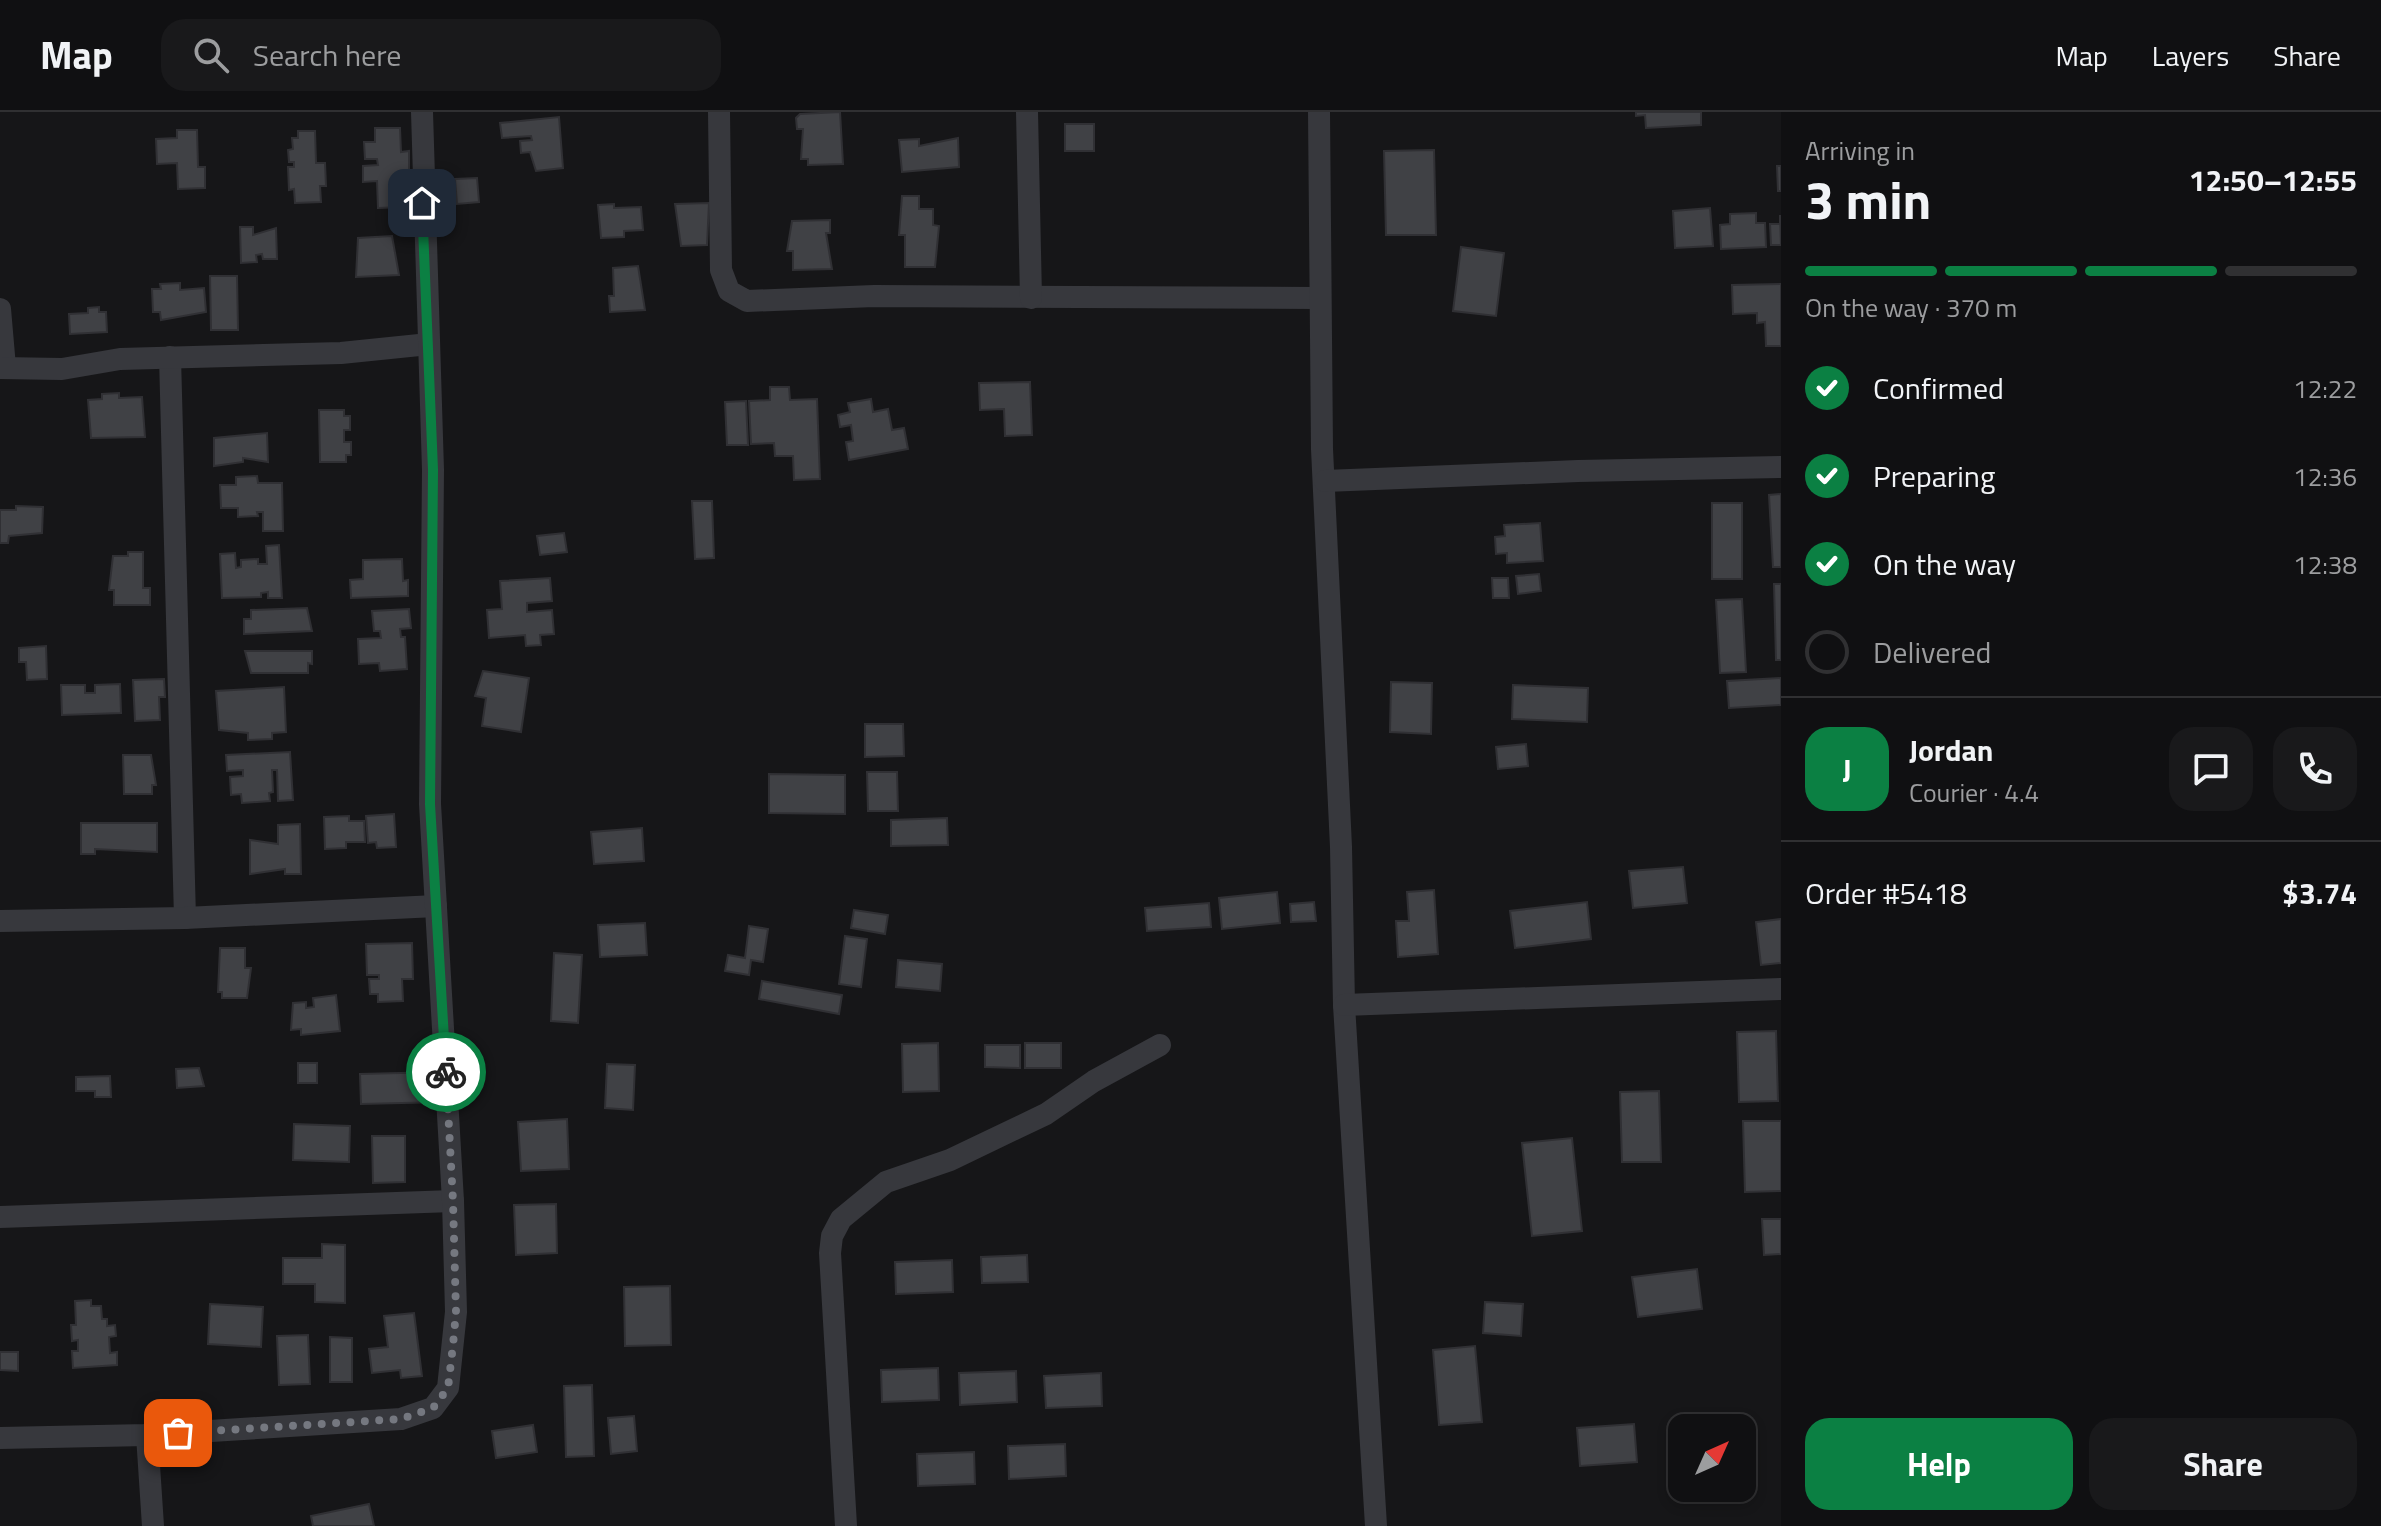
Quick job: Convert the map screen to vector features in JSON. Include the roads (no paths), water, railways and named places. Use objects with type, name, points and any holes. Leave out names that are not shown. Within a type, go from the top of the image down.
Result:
[{"type":"street","points":[[0,1438],[147,1435],[401,1419],[433,1408],[448,1388],[456,1312],[453,1201],[430,804],[433,470],[422,112]]},
{"type":"street","points":[[719,112],[721,270],[729,291],[747,301],[874,296],[1319,298]]},
{"type":"street","points":[[1027,112],[1031,298]]},
{"type":"street","points":[[1319,112],[1323,241],[1319,298],[1344,1005],[1376,1526]]},
{"type":"street","points":[[0,309],[2,368],[62,369],[120,359],[341,353],[429,344]]},
{"type":"street","points":[[170,357],[185,918]]},
{"type":"street","points":[[1325,481],[1781,467]]},
{"type":"street","points":[[0,921],[185,918],[436,906]]},
{"type":"street","points":[[1344,1005],[1781,989]]},
{"type":"street","points":[[846,1526],[830,1253],[832,1236],[841,1219],[886,1182],[950,1160],[1046,1114],[1094,1081],[1160,1045]]},
{"type":"street","points":[[0,1217],[453,1201]]},
{"type":"street","points":[[147,1435],[153,1526]]}]
